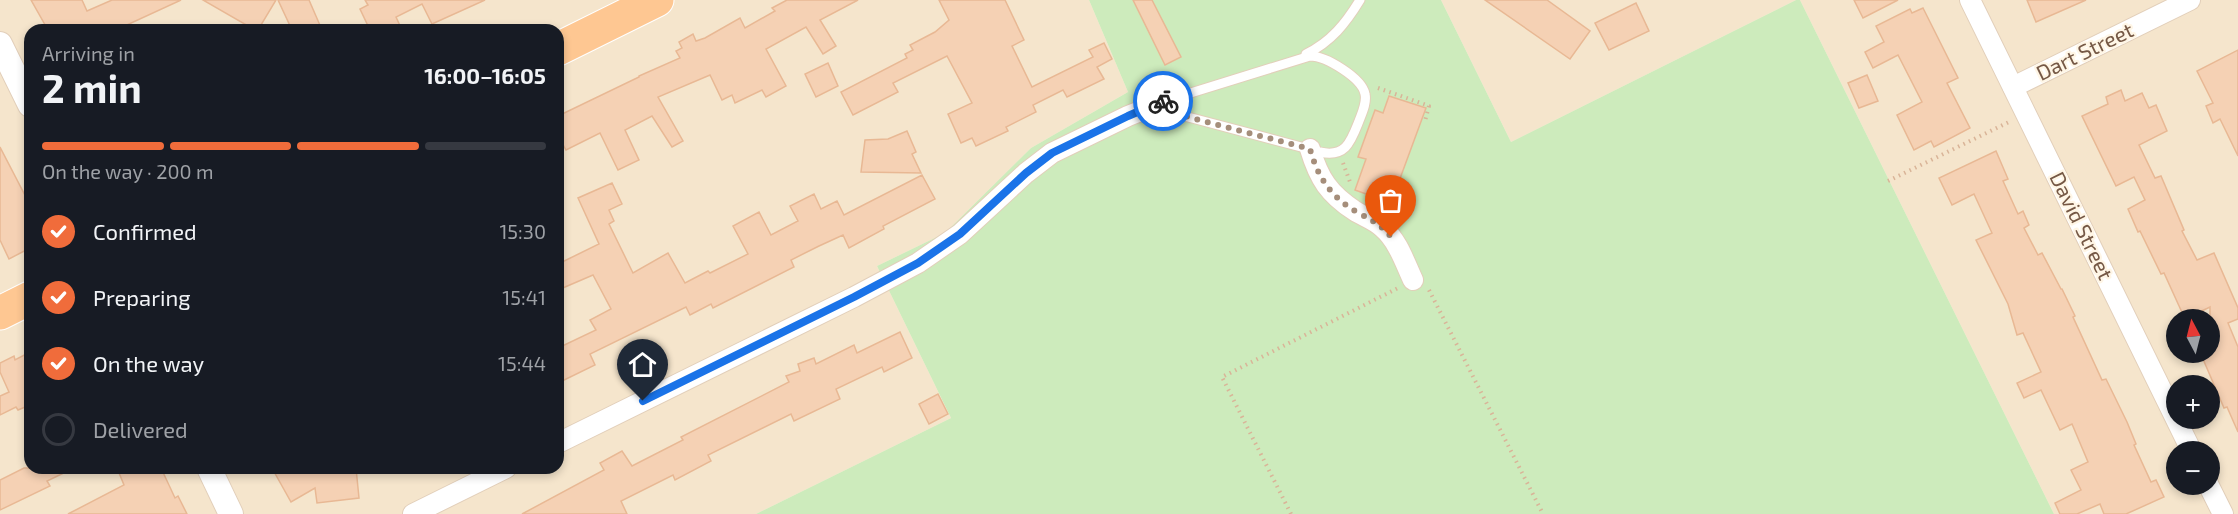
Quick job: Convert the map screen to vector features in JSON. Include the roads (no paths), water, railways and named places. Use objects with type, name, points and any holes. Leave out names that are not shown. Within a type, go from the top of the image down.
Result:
[{"type":"highway","points":[[564,46],[657,0]]},
{"type":"highway","points":[[0,313],[24,301]]},
{"type":"street","name":"David Street","points":[[1970,0],[2187,441]]},
{"type":"street","name":"Dart Street","points":[[2013,87],[2190,0]]},
{"type":"street","points":[[0,44],[24,93]]},
{"type":"street","points":[[564,440],[918,263],[960,234],[1026,173],[1052,153],[1168,99]]},
{"type":"street","points":[[1310,149],[1317,173],[1326,186],[1337,198],[1384,228],[1395,243],[1413,280]]},
{"type":"street","points":[[212,474],[231,514]]},
{"type":"street","points":[[413,514],[494,474]]},
{"type":"street","points":[[2214,495],[2223,514]]},
{"type":"lane","points":[[1295,59],[1320,47],[1345,24],[1359,1]]},
{"type":"lane","points":[[1310,56],[1322,57],[1360,84],[1366,102],[1351,142],[1338,152],[1326,153],[1188,117],[1172,108],[1168,99],[1295,59],[1310,56]]}]
